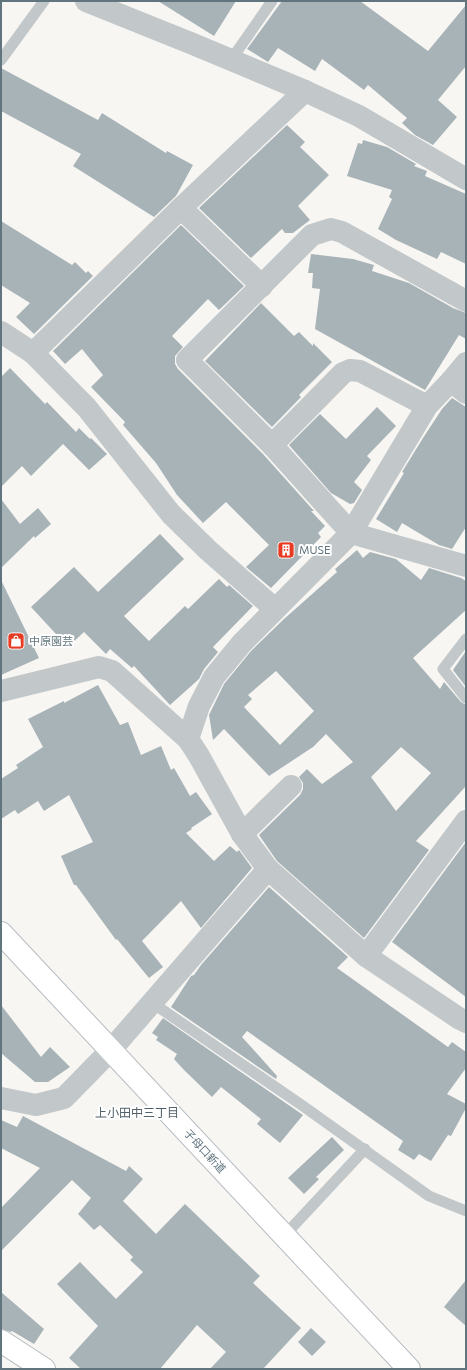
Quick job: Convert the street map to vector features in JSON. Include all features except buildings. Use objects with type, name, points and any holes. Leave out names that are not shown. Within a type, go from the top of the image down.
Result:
[{"type":"street","points":[[86,1],[119,7],[192,44],[305,91],[359,116],[466,179]]},
{"type":"street","points":[[33,353],[181,208],[305,91]]},
{"type":"street","points":[[181,208],[262,286]]},
{"type":"street","points":[[464,561],[351,533],[272,445],[188,360],[312,235],[330,229],[342,232],[466,301]]},
{"type":"street","points":[[1,332],[33,353],[87,408],[171,514],[209,551],[275,609]]},
{"type":"street","points":[[188,739],[199,706],[214,677],[242,643],[351,533],[427,406],[459,387],[466,362]]},
{"type":"street","points":[[272,445],[343,373],[350,370],[360,371],[427,406]]},
{"type":"street","points":[[1,691],[99,667],[112,671],[188,739],[242,834],[268,869],[366,956],[466,1022]]},
{"type":"street","points":[[242,834],[292,786]]},
{"type":"street","points":[[366,956],[466,821]]},
{"type":"street","points":[[1,1098],[36,1105],[64,1098],[110,1051],[268,869]]},
{"type":"street","name":"子母口新道","points":[[1,933],[409,1369]]},
{"type":"street","points":[[1,1341],[44,1369]]},
{"type":"lane","points":[[1,60],[44,1]]},
{"type":"lane","points":[[231,60],[272,1]]},
{"type":"lane","points":[[466,639],[443,669],[466,698]]},
{"type":"lane","points":[[151,1002],[365,1149],[429,1196],[466,1211]]},
{"type":"lane","points":[[284,1236],[365,1149]]},
{"type":"place","name":"MUSE","points":[[286,550]]},
{"type":"place","name":"中原園芸","points":[[16,641]]},
{"type":"district","name":"上小田中三丁目","points":[[137,1113]]}]
